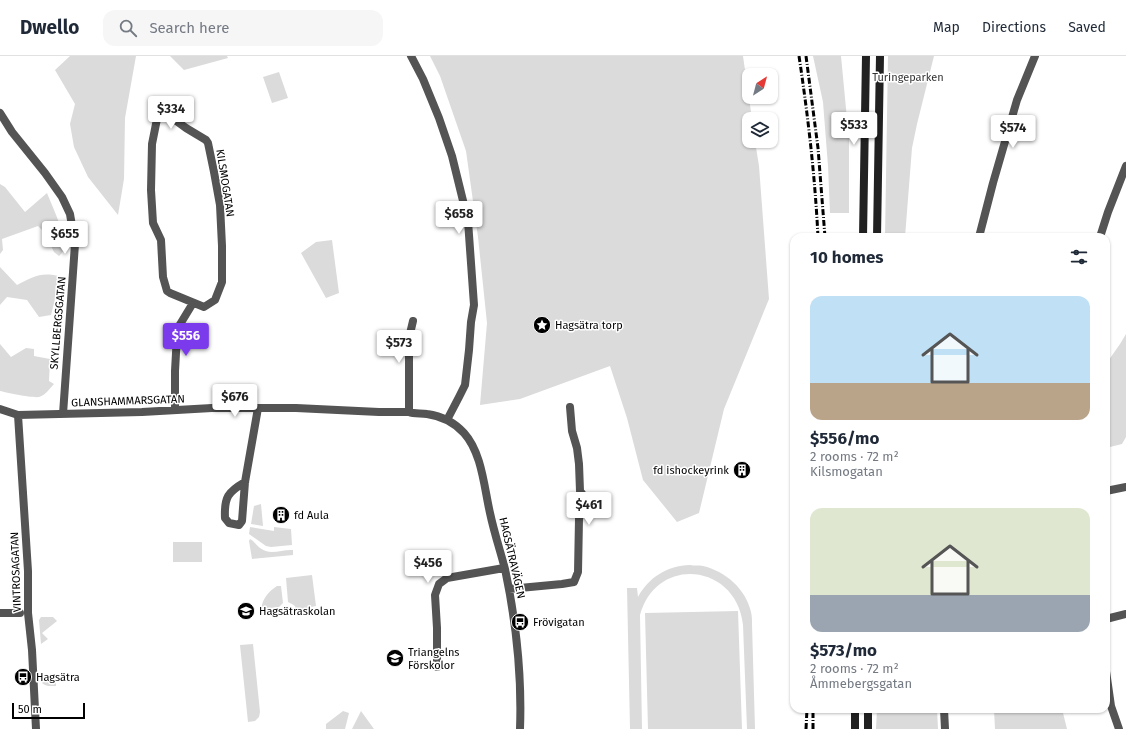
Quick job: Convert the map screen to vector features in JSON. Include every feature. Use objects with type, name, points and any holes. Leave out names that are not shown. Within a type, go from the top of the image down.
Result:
[{"type":"main road","points":[[863,233],[866,56]]},
{"type":"main road","points":[[877,233],[880,56]]},
{"type":"main road","points":[[854,729],[855,713]]},
{"type":"main road","points":[[868,713],[868,729]]},
{"type":"street","points":[[411,56],[424,79],[439,118],[452,156],[468,221],[474,305],[465,385],[447,420]]},
{"type":"street","points":[[980,233],[1017,100],[1035,56]]},
{"type":"street","name":"SKYLLBERGSGATAN","points":[[0,113],[12,132],[62,197],[70,214],[75,244],[72,304],[64,385],[63,414]]},
{"type":"street","name":"KILSMOGATAN","points":[[161,114],[167,114],[206,140],[208,143],[220,205],[222,282],[215,300],[204,307],[194,303],[167,291],[163,277],[161,240],[153,223],[151,190],[152,144],[157,119],[161,114]]},
{"type":"street","points":[[1101,233],[1126,166]]},
{"type":"street","points":[[174,410],[177,335],[179,326],[194,303]]},
{"type":"street","points":[[409,412],[408,338],[413,321]]},
{"type":"street","points":[[509,589],[574,582],[578,572],[579,519],[583,495],[580,491],[579,464],[577,448],[572,431],[570,407]]},
{"type":"street","name":"GLANSHAMMARSGATAN","points":[[0,409],[18,415],[212,408],[296,408],[409,412],[436,416],[456,425]]},
{"type":"street","points":[[245,482],[233,490],[226,498],[225,518],[229,523],[239,525],[242,521],[245,482],[258,408]]},
{"type":"street","name":"VINTROSAGATAN","points":[[18,415],[27,563],[28,613],[32,650],[36,729]]},
{"type":"street","name":"HAGSÄTRAVÄGEN","points":[[456,425],[470,441],[482,473],[490,514],[509,589],[520,675],[520,729]]},
{"type":"street","points":[[1110,490],[1126,487]]},
{"type":"street","points":[[437,667],[435,594],[439,584],[447,578],[504,568]]},
{"type":"street","points":[[0,613],[20,613]]},
{"type":"street","points":[[1110,618],[1126,614]]},
{"type":"street","points":[[1110,699],[1119,729]]},
{"type":"street","points":[[944,713],[945,729]]},
{"type":"green space","points":[[70,56],[136,56],[125,118],[124,179],[118,215],[88,177],[74,147],[70,124],[75,104],[55,70]]},
{"type":"green space","points":[[170,56],[227,56],[228,58],[184,70]]},
{"type":"green space","points":[[430,56],[743,56],[745,68],[742,68],[742,104],[750,104],[751,112],[742,112],[742,148],[756,148],[759,166],[769,299],[724,409],[699,513],[677,522],[643,480],[627,418],[610,366],[520,399],[480,405],[487,323],[478,237],[466,151],[440,76]]},
{"type":"green space","points":[[813,56],[841,56],[849,140],[849,213],[830,213],[823,102]]},
{"type":"green space","name":"Turingeparken","points":[[888,56],[934,56],[912,148],[905,233],[885,233]]},
{"type":"green space","points":[[279,72],[288,98],[272,103],[263,77]]},
{"type":"green space","points":[[0,184],[5,187],[25,212],[47,193],[59,222],[63,238],[63,251],[59,256],[54,252],[44,232],[38,226],[2,239],[3,250],[0,254]]},
{"type":"green space","points":[[332,240],[339,293],[326,298],[301,253],[316,242]]},
{"type":"green space","points":[[0,267],[17,285],[41,275],[58,276],[51,315],[39,317],[27,300],[7,297],[0,305]]},
{"type":"green space","points":[[1126,334],[1126,437],[1122,444],[1110,447],[1110,358]]},
{"type":"green space","points":[[0,344],[11,357],[26,348],[34,349],[34,356],[50,359],[49,381],[54,384],[46,393],[36,397],[0,391]]},
{"type":"green space","points":[[261,504],[263,526],[251,524],[254,506]]},
{"type":"green space","points":[[250,527],[274,531],[274,527],[291,529],[292,545],[266,546],[249,534]]},
{"type":"green space","points":[[250,539],[260,548],[268,552],[293,550],[293,555],[252,559]]},
{"type":"green space","points":[[173,542],[202,542],[202,562],[173,562]]},
{"type":"green space","points":[[690,565],[711,568],[727,577],[739,589],[748,604],[752,618],[755,729],[747,729],[743,625],[738,605],[727,589],[712,579],[696,574],[678,575],[662,582],[649,595],[640,615],[642,729],[630,729],[627,588],[637,588],[638,597],[653,578],[666,570]]},
{"type":"green space","points":[[312,575],[316,606],[311,607],[311,610],[296,611],[295,606],[288,602],[286,578]]},
{"type":"green space","points":[[277,586],[281,586],[283,603],[279,607],[261,609],[266,596]]},
{"type":"green space","points":[[738,611],[742,729],[648,729],[645,613]]},
{"type":"green space","points":[[41,617],[53,617],[57,621],[42,633],[48,639],[41,644],[39,620]]},
{"type":"green space","points":[[253,644],[260,712],[259,717],[255,721],[248,722],[240,645]]},
{"type":"green space","points":[[53,677],[56,682],[56,686],[47,686],[42,683],[42,678]]},
{"type":"green space","points":[[343,711],[349,713],[345,729],[326,729],[326,724]]},
{"type":"green space","points":[[361,711],[374,729],[352,729]]},
{"type":"green space","points":[[877,713],[937,713],[938,729],[876,729]]},
{"type":"green space","points":[[994,713],[1063,713],[1067,729],[995,729]]},
{"type":"railway","points":[[799,56],[811,146],[818,233]]},
{"type":"railway","points":[[806,56],[818,148],[825,233]]},
{"type":"railway","points":[[806,729],[807,713]]},
{"type":"railway","points":[[813,713],[813,729]]},
{"type":"place","name":"Hagsätra torp","points":[[542,325]]},
{"type":"place","name":"fd ishockeyrink","points":[[742,470]]},
{"type":"place","name":"fd Aula","points":[[281,515]]},
{"type":"place","name":"Hagsätraskolan","points":[[246,611]]},
{"type":"place","name":"Frövigatan","points":[[520,622]]},
{"type":"place","name":"Triangelns Förskolor","points":[[395,658]]},
{"type":"place","name":"Hagsätra","points":[[23,677]]}]
